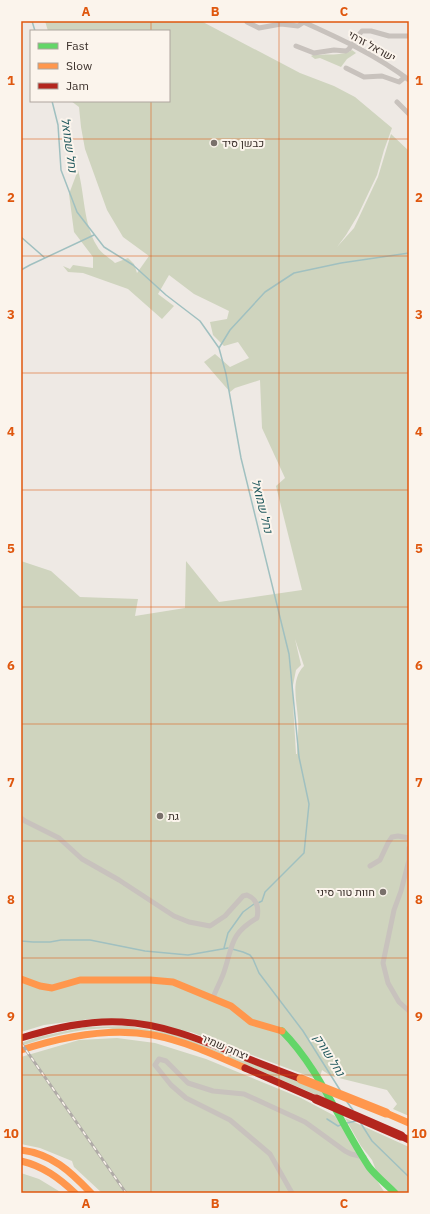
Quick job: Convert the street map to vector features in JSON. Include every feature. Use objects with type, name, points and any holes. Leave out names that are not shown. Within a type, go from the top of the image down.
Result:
[{"type":"main road","points":[[21,979],[40,986],[52,988],[80,980],[161,980],[180,984],[231,1006],[251,1022],[281,1030],[292,1040],[318,1077],[370,1168],[395,1193]]},
{"type":"main road","name":"יצחק שמיר","points":[[21,1038],[59,1028],[82,1024],[124,1022],[170,1030],[193,1037],[301,1079],[409,1123]]},
{"type":"main road","name":"יצחק שמיר","points":[[21,1050],[55,1040],[87,1034],[117,1032],[166,1038],[196,1048],[405,1138]]},
{"type":"main road","points":[[21,1150],[36,1152],[54,1160],[75,1176],[91,1193]]},
{"type":"main road","points":[[21,1161],[35,1164],[48,1170],[75,1193]]},
{"type":"street","points":[[247,22],[259,28],[281,24],[298,26],[302,22]]},
{"type":"street","name":"ישראל זרחי","points":[[302,22],[352,44],[382,61],[407,79]]},
{"type":"street","points":[[296,46],[310,52],[318,53],[334,50],[346,51],[349,50],[360,33],[367,30],[390,36],[409,36]]},
{"type":"street","points":[[346,68],[364,77],[382,76],[399,82],[407,79]]},
{"type":"street","points":[[397,102],[409,114]]},
{"type":"street","points":[[21,818],[25,822],[59,838],[82,859],[119,880],[174,916],[189,922],[210,926],[225,916],[243,896],[247,895],[254,899],[258,906],[257,918],[242,929],[232,940],[224,971],[213,998]]},
{"type":"street","points":[[370,866],[380,860],[392,837],[398,836],[409,838]]},
{"type":"street","points":[[409,848],[409,860],[401,891],[394,910],[383,963],[388,983],[399,1002],[409,1011]]},
{"type":"street","points":[[292,1193],[270,1154],[230,1120],[186,1098],[157,1070],[154,1065],[159,1059],[166,1061],[188,1083],[213,1091],[244,1094],[305,1122],[345,1151],[364,1157]]},
{"type":"green space","points":[[45,21],[201,21],[300,73],[334,86],[355,97],[392,128],[377,175],[358,215],[337,247],[354,228],[378,177],[391,134],[409,151],[409,1116],[393,1109],[397,1104],[387,1090],[331,1076],[322,1070],[319,1080],[191,1032],[90,1019],[44,1025],[21,1032],[21,561],[51,571],[80,597],[138,599],[135,616],[185,608],[186,561],[219,602],[302,590],[276,486],[285,478],[262,428],[260,380],[235,388],[230,392],[204,362],[215,354],[230,367],[249,358],[238,342],[224,346],[213,335],[210,322],[227,319],[229,311],[194,294],[169,275],[158,294],[174,306],[162,319],[128,289],[83,273],[68,272],[63,266],[70,269],[73,265],[93,268],[93,257],[74,232],[69,194],[78,170],[89,228],[98,249],[115,263],[128,258],[134,264],[137,273],[149,256],[123,237],[107,210],[85,149],[79,107],[72,102],[170,102],[170,30],[48,30]],"holes":[[[295,639],[304,666],[297,678],[295,691],[298,719],[296,754],[293,685],[296,670],[301,665]]]},
{"type":"green space","points":[[352,50],[356,53],[347,59],[341,67],[320,58],[315,59],[311,56],[339,54]]},
{"type":"green space","points":[[128,1026],[174,1034],[323,1091],[328,1100],[212,1050],[108,1028],[64,1034],[21,1046],[21,1043],[38,1037],[85,1027]]},
{"type":"green space","points":[[117,1038],[155,1043],[206,1059],[301,1098],[335,1116],[385,1193],[102,1193],[74,1167],[72,1161],[40,1148],[21,1144],[21,1057],[79,1040]]},
{"type":"green space","points":[[345,1118],[409,1147],[409,1193],[392,1193],[382,1185],[372,1160],[361,1146]]},
{"type":"green space","points":[[21,1173],[39,1179],[62,1193],[21,1193]]},
{"type":"waterway","name":"נחל שמואל","points":[[32,21],[35,30]]},
{"type":"waterway","name":"נחל שמואל","points":[[52,102],[58,125],[61,170],[77,212],[104,247],[133,265],[166,295],[200,321],[219,348],[226,374],[241,458],[289,654],[299,757],[309,804],[304,853],[265,892],[262,901],[258,903]]},
{"type":"waterway","points":[[21,270],[94,235]]},
{"type":"waterway","points":[[21,237],[45,258]]},
{"type":"waterway","points":[[219,348],[230,330],[265,292],[294,273],[341,263],[409,253]]},
{"type":"waterway","name":"נחל שמואל","points":[[224,948],[228,933],[243,912],[254,904]]},
{"type":"waterway","name":"נחל שורק","points":[[21,941],[50,942],[61,940],[90,940],[145,951],[188,955],[228,948]]},
{"type":"waterway","name":"נחל שורק","points":[[232,949],[250,955],[259,973],[303,1031],[340,1090]]},
{"type":"waterway","name":"נחל שורק","points":[[347,1102],[353,1110]]},
{"type":"waterway","points":[[327,1119],[338,1126],[343,1124]]},
{"type":"waterway","points":[[347,1123],[356,1121]]},
{"type":"waterway","name":"נחל שורק","points":[[360,1122],[372,1141],[409,1177]]},
{"type":"railway","points":[[21,1043],[126,1193]]},
{"type":"traffic: fast","points":[[282,1031],[295,1046],[318,1079],[369,1167],[395,1193]]},
{"type":"traffic: slow","points":[[21,979],[40,986],[52,988],[80,980],[150,980],[173,982],[231,1006],[251,1022],[282,1031]]},
{"type":"traffic: slow","points":[[21,1050],[87,1034],[120,1032],[136,1033],[153,1035],[177,1041],[245,1068]]},
{"type":"traffic: slow","points":[[301,1079],[386,1113]]},
{"type":"traffic: slow","points":[[386,1113],[409,1123]]},
{"type":"traffic: slow","points":[[21,1150],[42,1155],[60,1165],[91,1193]]},
{"type":"traffic: slow","points":[[21,1161],[44,1169],[63,1182],[75,1193]]},
{"type":"traffic: jam","points":[[21,1038],[58,1028],[97,1022],[137,1023],[167,1029],[196,1038],[301,1079]]},
{"type":"traffic: jam","points":[[245,1068],[316,1099]]},
{"type":"traffic: jam","points":[[316,1099],[401,1136]]},
{"type":"traffic: jam","points":[[401,1136],[409,1140]]},
{"type":"place","name":"כבשן סיד","points":[[214,143]]},
{"type":"place","name":"גת","points":[[160,816]]},
{"type":"place","name":"חוות טור סיני","points":[[383,892]]}]
